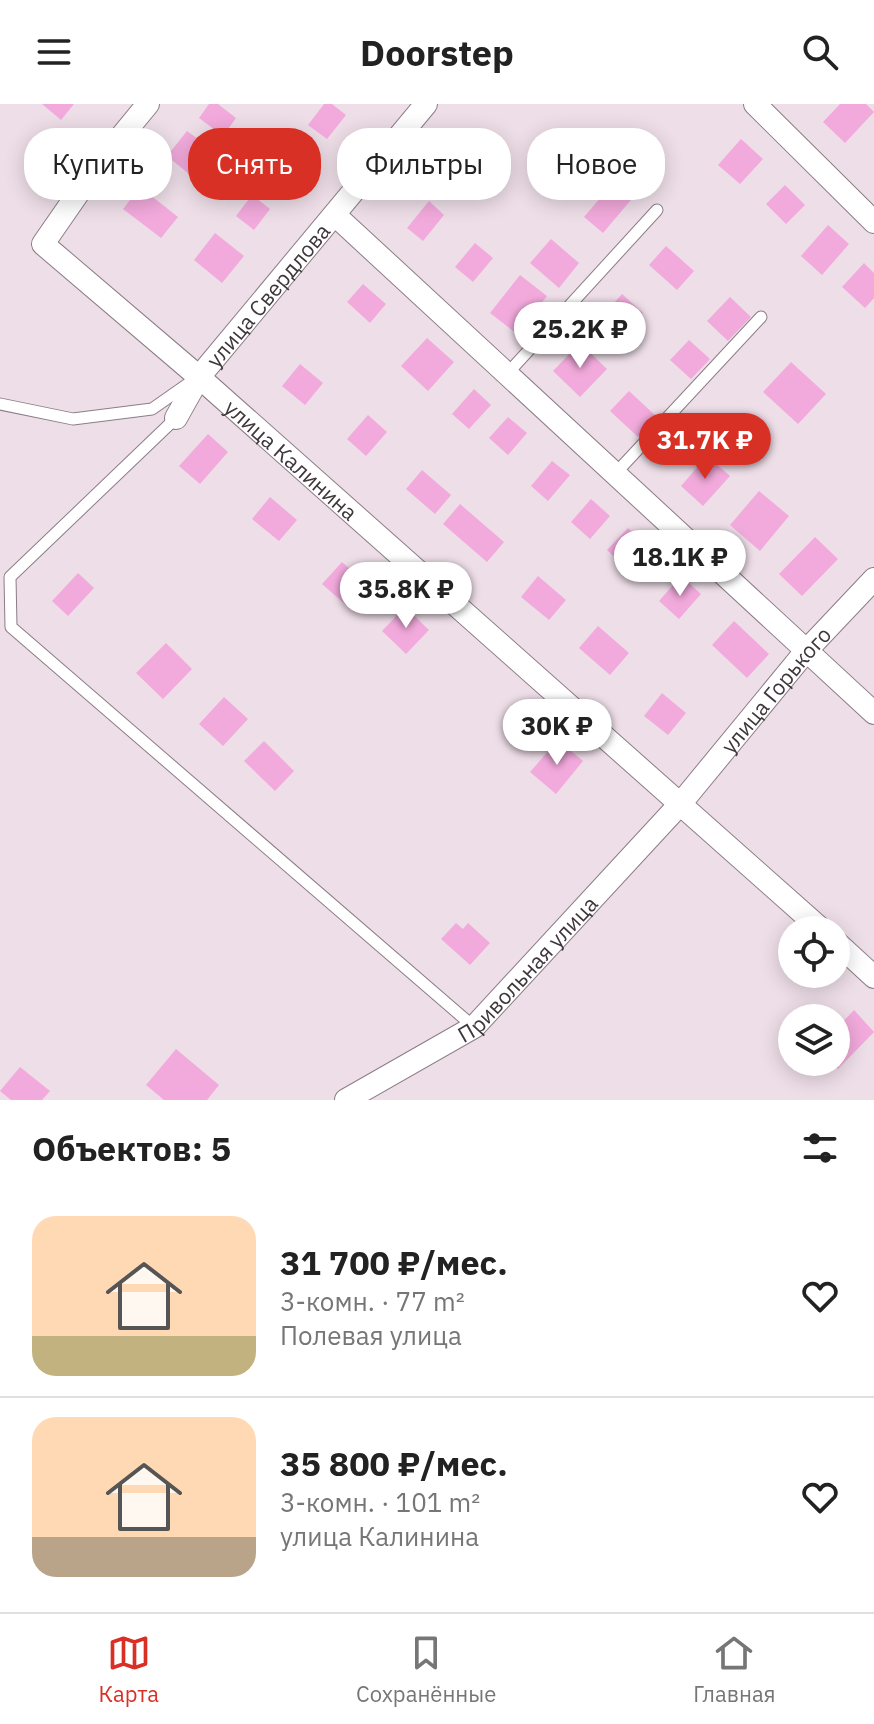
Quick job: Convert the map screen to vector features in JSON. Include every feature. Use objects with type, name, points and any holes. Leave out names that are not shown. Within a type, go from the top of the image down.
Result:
[{"type":"street","name":"улица Калинина","points":[[148,104],[97,166],[43,244],[199,377],[806,916]]},
{"type":"street","name":"улица Свердлова","points":[[176,418],[199,377],[336,216],[426,104]]},
{"type":"street","points":[[755,104],[874,222]]},
{"type":"street","points":[[336,216],[874,713]]},
{"type":"street","name":"улица Горького","points":[[681,803],[806,651],[874,579]]},
{"type":"street","name":"Привольная улица","points":[[346,1100],[474,1027],[681,803]]},
{"type":"street","points":[[850,955],[874,977]]},
{"type":"lane","points":[[507,374],[657,210]]},
{"type":"lane","points":[[614,475],[761,317]]},
{"type":"lane","points":[[0,404],[73,419],[152,409],[199,377]]},
{"type":"lane","points":[[176,418],[5,579],[11,627],[474,1027]]},
{"type":"building","points":[[42,104],[74,104],[61,120]]},
{"type":"building","points":[[209,104],[218,104],[236,118],[229,128],[212,128],[199,118]]},
{"type":"building","points":[[324,104],[332,104],[346,115],[327,139],[321,135],[321,128],[308,125]]},
{"type":"building","points":[[840,104],[866,104],[874,112],[845,143],[823,122]]},
{"type":"building","points":[[188,132],[188,173],[172,160],[172,150]]},
{"type":"building","points":[[741,139],[763,159],[740,184],[718,165]]},
{"type":"building","points":[[785,185],[805,205],[786,224],[766,204]]},
{"type":"building","points":[[130,200],[156,200],[178,217],[161,238],[123,209]]},
{"type":"building","points":[[248,200],[258,200],[270,209],[254,230],[236,216]]},
{"type":"building","points":[[598,200],[631,200],[603,233],[584,217]]},
{"type":"building","points":[[429,201],[444,215],[423,241],[407,228]]},
{"type":"building","points":[[828,225],[849,244],[822,275],[801,256]]},
{"type":"building","points":[[215,233],[244,256],[222,283],[194,260]]},
{"type":"building","points":[[551,239],[579,263],[559,288],[530,263]]},
{"type":"building","points":[[475,243],[493,258],[473,282],[455,267]]},
{"type":"building","points":[[666,246],[694,271],[677,290],[649,265]]},
{"type":"building","points":[[864,263],[874,273],[874,298],[865,308],[842,287]]},
{"type":"building","points":[[520,275],[547,296],[517,334],[490,313]]},
{"type":"building","points":[[363,284],[386,304],[370,323],[347,302]]},
{"type":"building","points":[[622,294],[643,313],[626,332],[605,313]]},
{"type":"building","points":[[730,297],[751,317],[728,341],[707,321]]},
{"type":"building","points":[[427,338],[454,362],[428,391],[401,366]]},
{"type":"building","points":[[689,340],[710,359],[691,379],[670,360]]},
{"type":"building","points":[[580,343],[607,369],[580,397],[553,371]]},
{"type":"building","points":[[791,362],[826,394],[798,424],[763,392]]},
{"type":"building","points":[[300,364],[323,383],[305,405],[282,386]]},
{"type":"building","points":[[474,389],[491,405],[469,429],[452,414]]},
{"type":"building","points":[[629,391],[657,417],[638,437],[610,411]]},
{"type":"building","points":[[368,415],[387,432],[366,456],[347,439]]},
{"type":"building","points":[[508,417],[527,433],[508,455],[489,438]]},
{"type":"building","points":[[208,434],[228,452],[200,484],[179,466]]},
{"type":"building","points":[[707,456],[730,476],[703,506],[681,486]]},
{"type":"building","points":[[552,461],[570,475],[548,501],[531,486]]},
{"type":"building","points":[[422,470],[451,495],[435,514],[406,489]]},
{"type":"building","points":[[759,491],[789,516],[760,551],[730,525]]},
{"type":"building","points":[[270,497],[297,520],[279,541],[252,519]]},
{"type":"building","points":[[591,499],[610,516],[590,539],[571,522]]},
{"type":"building","points":[[460,504],[504,542],[487,562],[443,524]]},
{"type":"building","points":[[628,528],[651,549],[629,571],[607,550]]},
{"type":"building","points":[[815,537],[838,559],[802,596],[779,574]]},
{"type":"building","points":[[342,562],[374,590],[354,612],[322,584]]},
{"type":"building","points":[[78,573],[94,588],[68,616],[52,601]]},
{"type":"building","points":[[538,576],[566,600],[549,620],[521,597]]},
{"type":"building","points":[[681,576],[701,594],[679,619],[659,601]]},
{"type":"building","points":[[405,607],[429,630],[406,654],[382,631]]},
{"type":"building","points":[[734,621],[769,654],[747,678],[712,645]]},
{"type":"building","points":[[598,626],[629,653],[610,675],[579,648]]},
{"type":"building","points":[[166,643],[192,669],[163,699],[136,673]]},
{"type":"building","points":[[662,693],[686,713],[668,735],[644,716]]},
{"type":"building","points":[[224,697],[248,719],[223,746],[199,724]]},
{"type":"building","points":[[558,740],[583,761],[556,794],[530,772]]},
{"type":"building","points":[[264,741],[294,771],[275,791],[244,761]]},
{"type":"building","points":[[456,923],[463,929],[468,923],[490,943],[470,965],[441,939]]},
{"type":"building","points":[[854,1010],[874,1032],[850,1057],[850,1014]]},
{"type":"building","points":[[176,1049],[219,1085],[207,1100],[164,1100],[146,1085]]},
{"type":"building","points":[[20,1067],[50,1091],[42,1100],[11,1100],[0,1091]]}]
